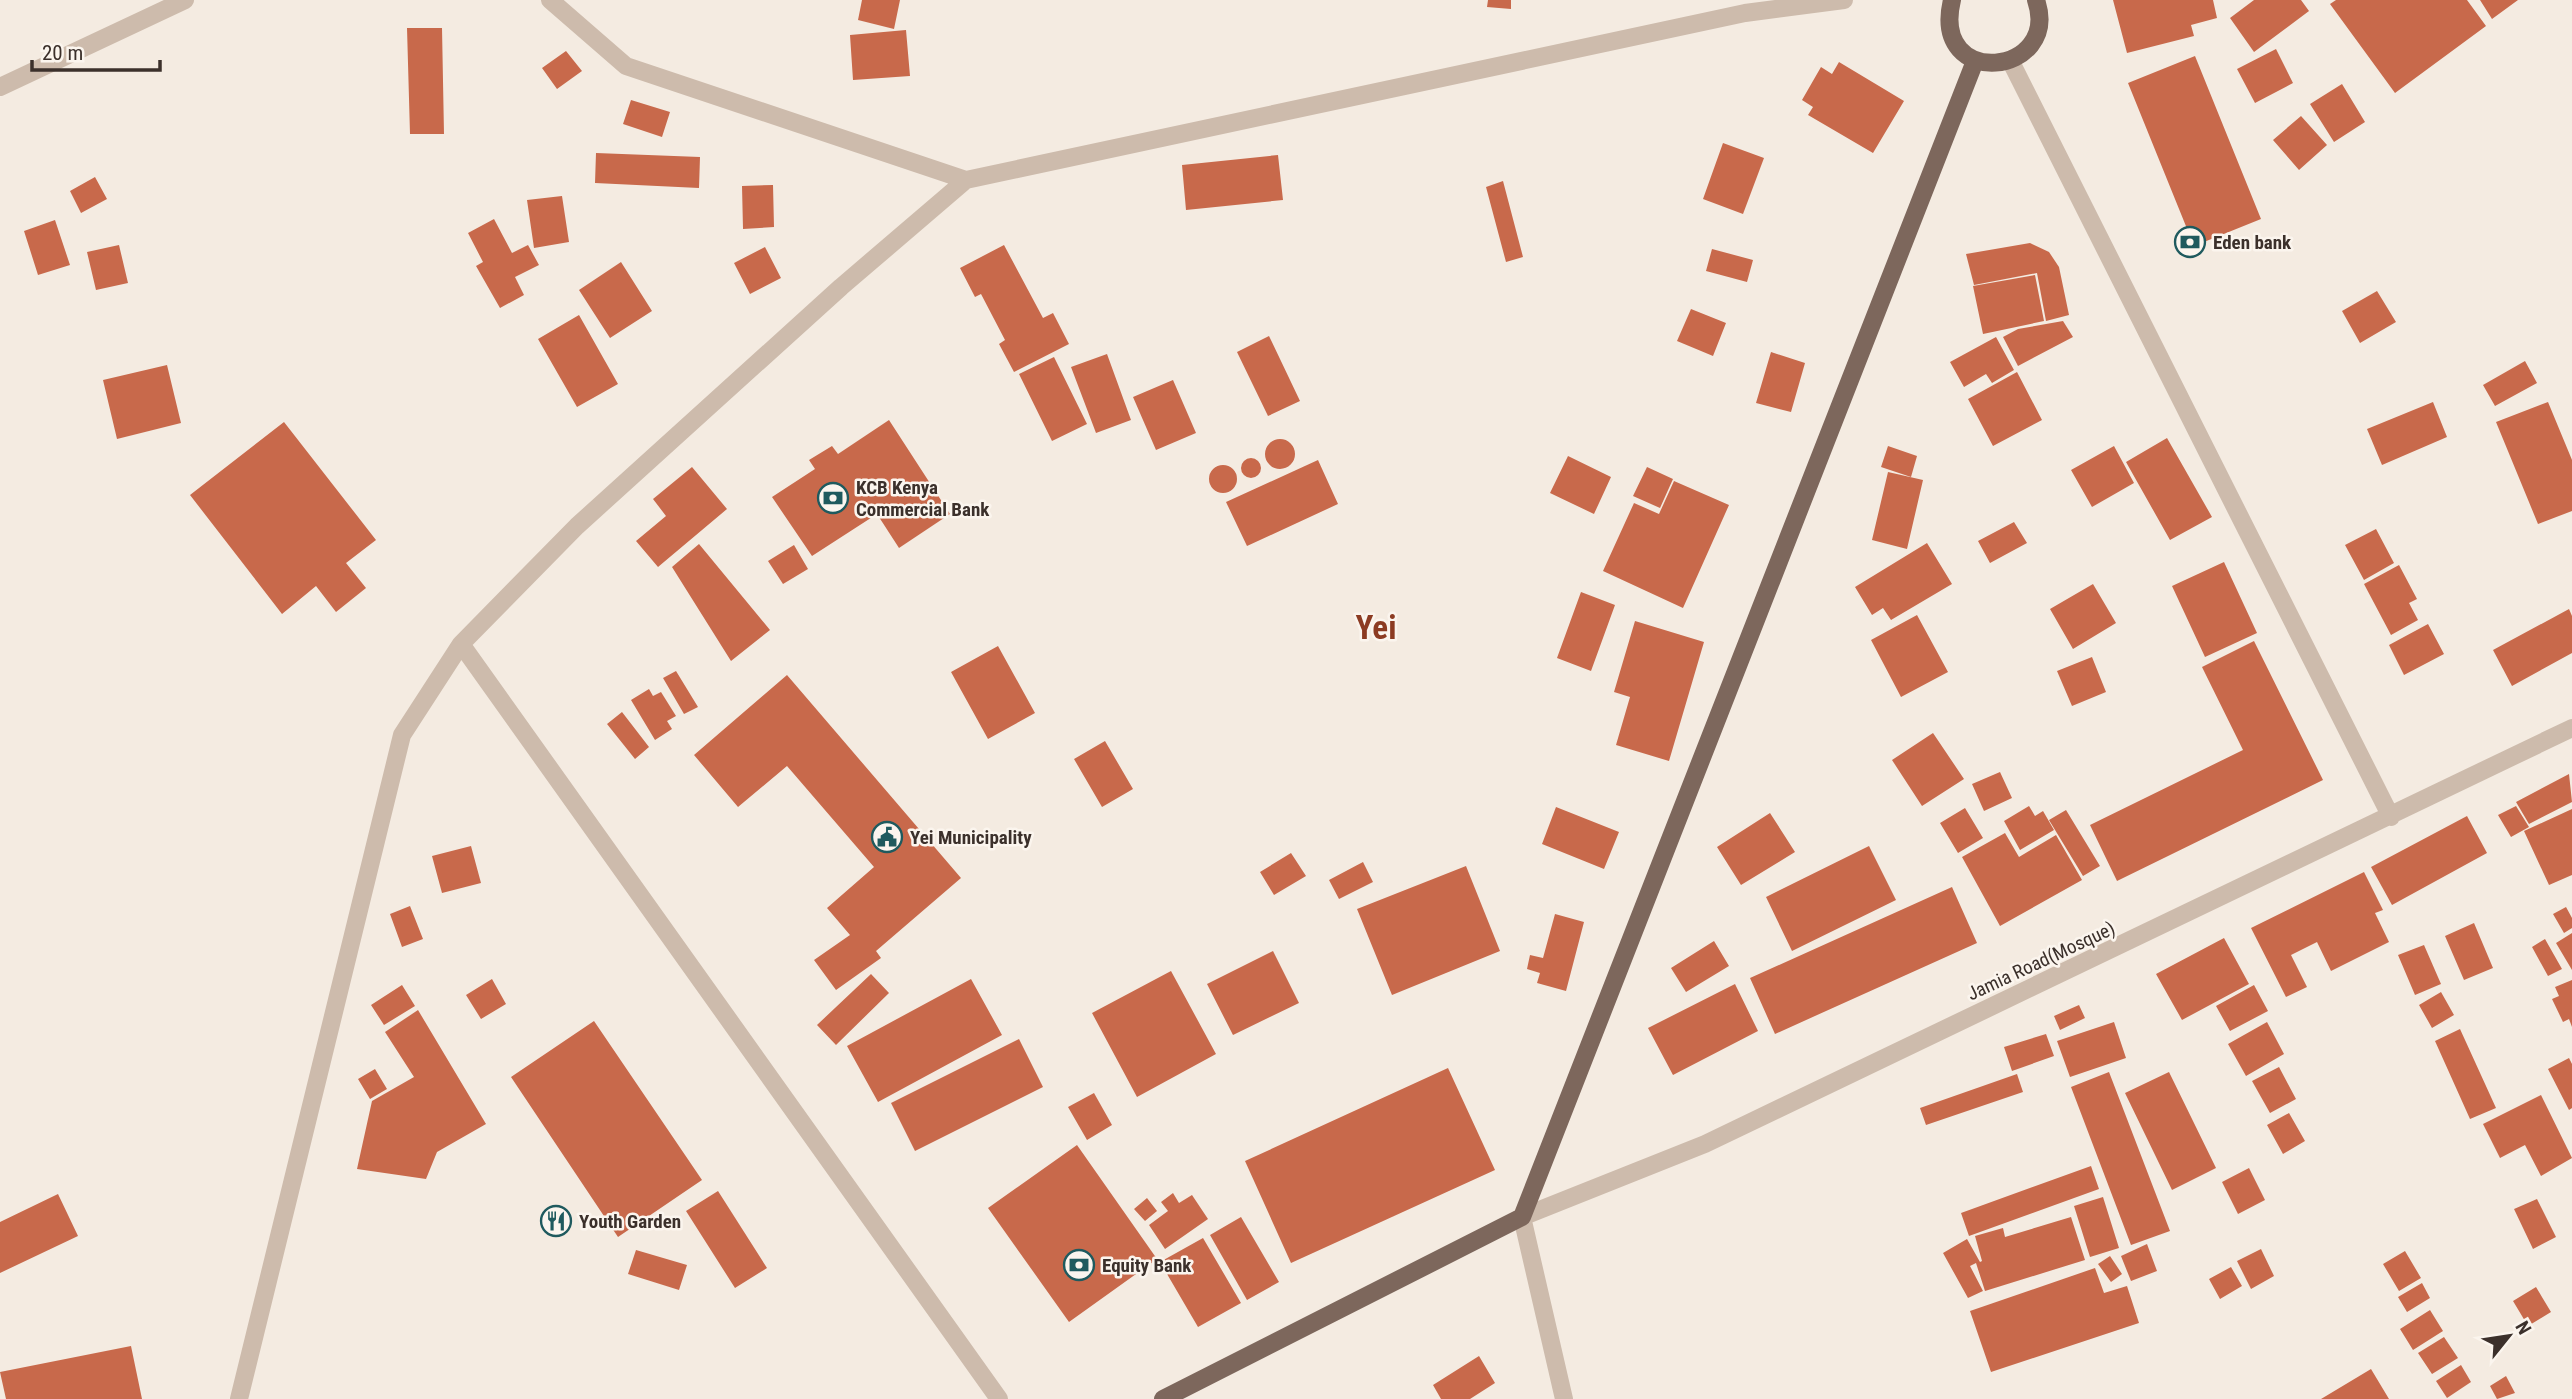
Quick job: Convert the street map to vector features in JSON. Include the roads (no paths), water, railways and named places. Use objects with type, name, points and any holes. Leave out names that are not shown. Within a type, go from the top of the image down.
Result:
[{"type":"main road","points":[[1952,0],[1948,17],[1951,35],[1960,50],[1975,61],[1992,65],[2011,62],[2036,38],[2041,20],[2036,0]]},
{"type":"main road","points":[[1163,1399],[1522,1217],[1975,61]]},
{"type":"street","points":[[0,87],[184,0]]},
{"type":"street","points":[[550,0],[626,66],[966,180]]},
{"type":"street","points":[[239,1399],[402,735],[461,644],[577,526],[841,287],[966,180],[1745,13],[1844,0]]},
{"type":"street","points":[[2011,62],[2391,817]]},
{"type":"street","points":[[461,644],[999,1399]]},
{"type":"street","name":"Jamia Road(Mosque)","points":[[1522,1217],[1705,1144],[2572,728]]},
{"type":"street","points":[[1522,1217],[1564,1399]]},
{"type":"place","name":"Eden bank","points":[[2190,242]]},
{"type":"place","name":"KCB Kenya Commercial Bank","points":[[833,498]]},
{"type":"place","name":"Yei Municipality","points":[[887,837]]},
{"type":"place","name":"Youth Garden","points":[[556,1221]]},
{"type":"place","name":"Equity Bank","points":[[1079,1265]]},
{"type":"district","name":"Yei","points":[[1376,627]]}]
